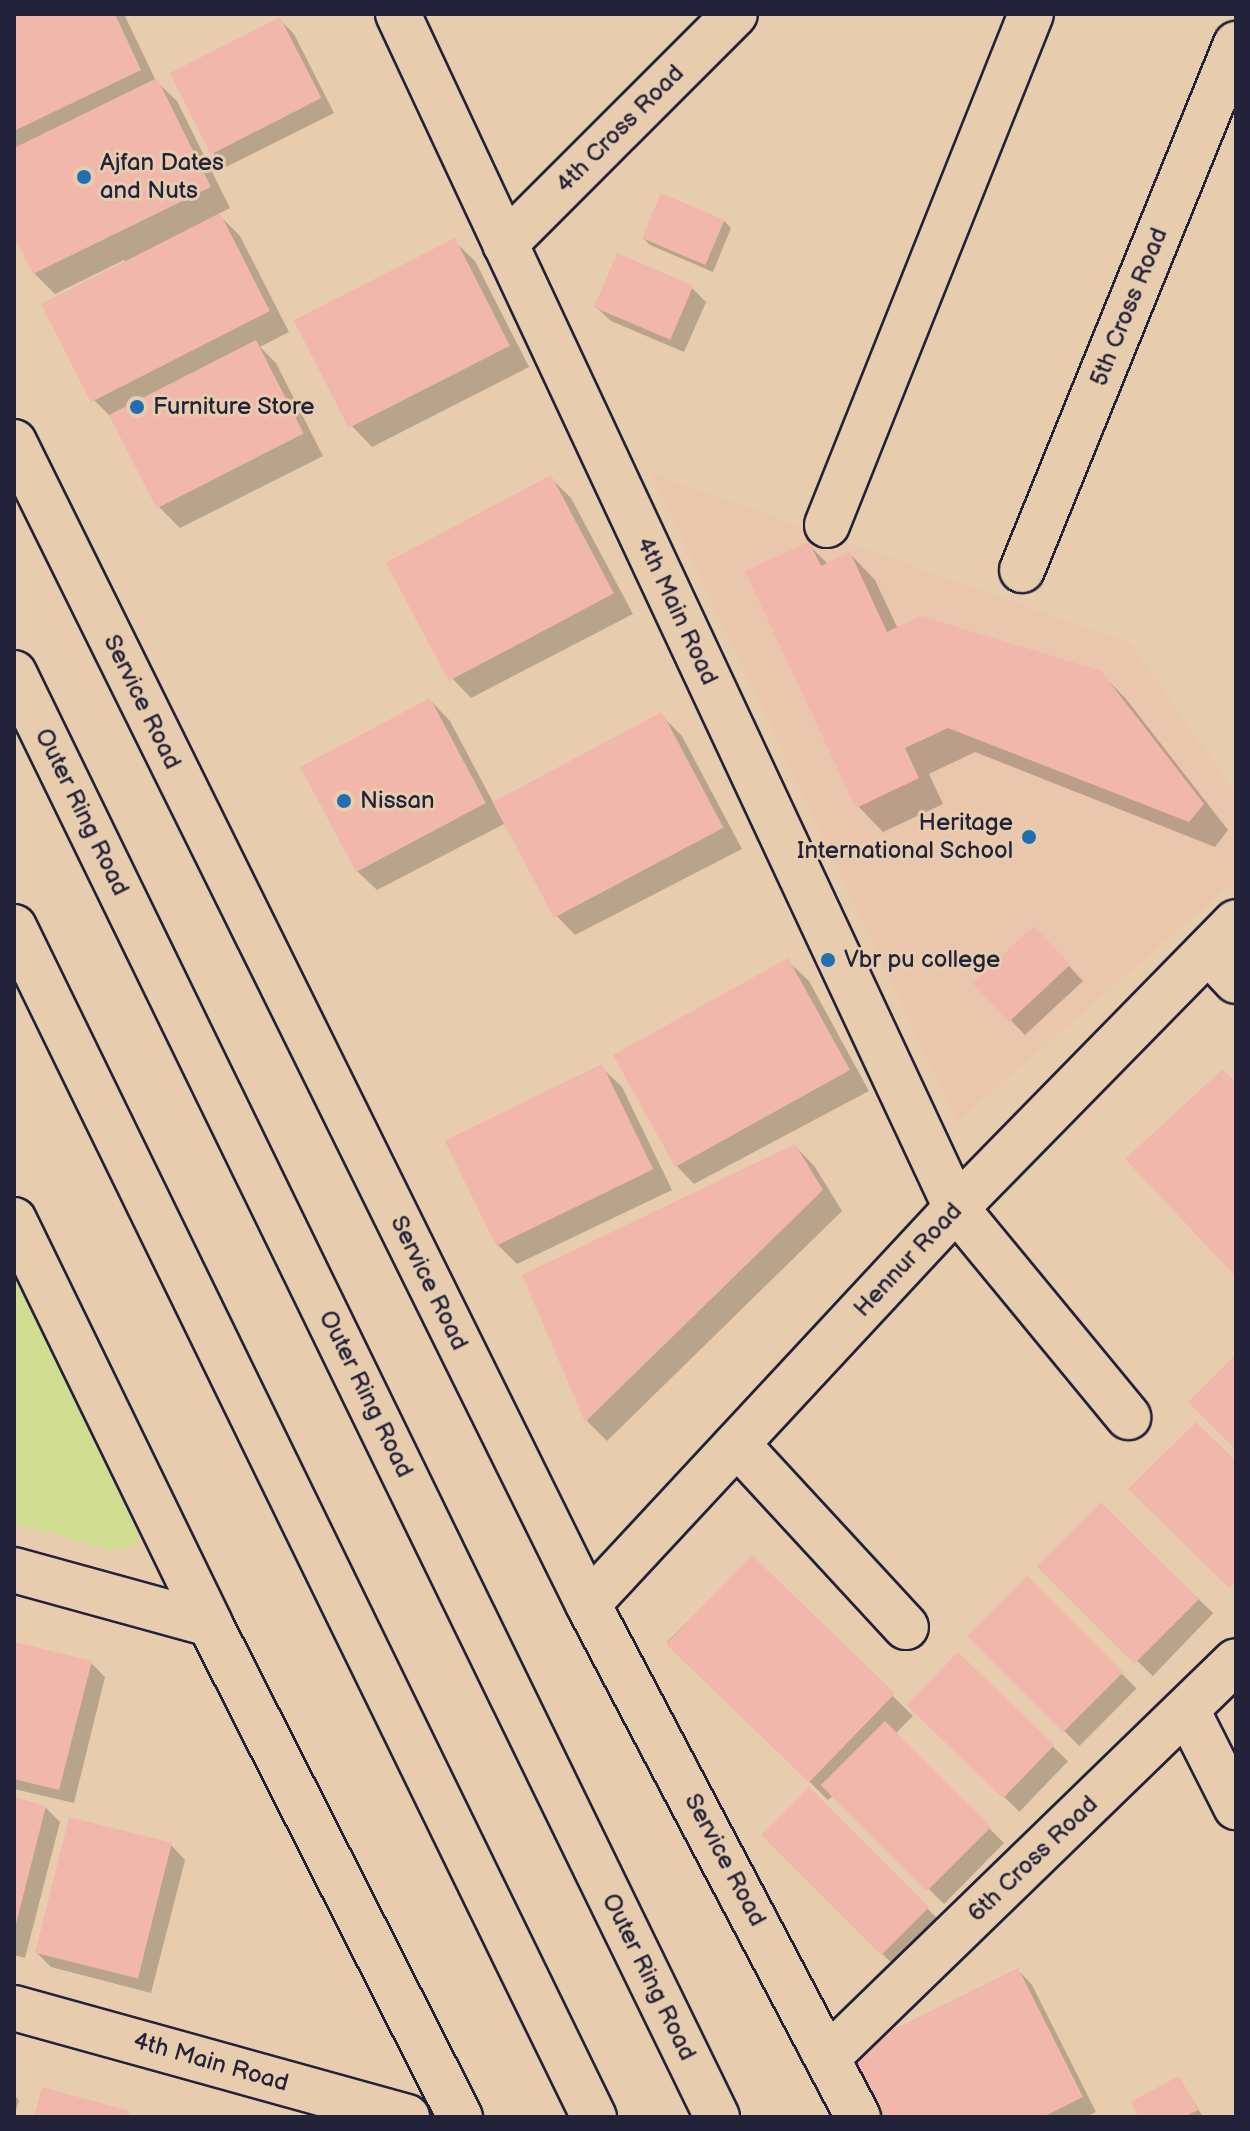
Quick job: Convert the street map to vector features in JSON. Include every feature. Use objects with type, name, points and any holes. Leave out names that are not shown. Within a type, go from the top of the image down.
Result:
[{"type":"main road","name":"4th Main Road","points":[[398,14],[956,1208],[1128,1417]]},
{"type":"main road","name":"4th Cross Road","points":[[505,244],[735,14]]},
{"type":"main road","points":[[827,525],[1031,14]]},
{"type":"main road","name":"5th Cross Road","points":[[1022,570],[1236,44]]},
{"type":"main road","name":"Service Road","points":[[14,442],[588,1604],[829,2056],[858,2117]]},
{"type":"main road","name":"Outer Ring Road","points":[[14,673],[717,2117]]},
{"type":"main road","points":[[14,927],[594,2117]]},
{"type":"main road","name":"Hennur Road","points":[[588,1604],[956,1208],[1227,952]]},
{"type":"main road","points":[[14,1220],[210,1624],[460,2117]]},
{"type":"main road","points":[[737,1444],[906,1627]]},
{"type":"main road","points":[[14,1570],[210,1624]]},
{"type":"main road","name":"6th Cross Road","points":[[829,2056],[1236,1661]]},
{"type":"main road","points":[[1187,1710],[1236,1807]]},
{"type":"main road","name":"4th Main Road","points":[[14,2008],[407,2117]]},
{"type":"shaded area","name":"Heritage International School","points":[[651,473],[1130,643],[1236,794],[1236,880],[957,1122]]},
{"type":"green space","points":[[14,1266],[135,1510],[137,1545],[111,1550],[14,1523]]},
{"type":"building","points":[[21,14],[115,14],[141,70],[14,131],[14,17]]},
{"type":"building","points":[[280,17],[321,98],[211,154],[170,73]]},
{"type":"building","points":[[157,78],[211,187],[33,274],[14,236],[14,148]]},
{"type":"building","points":[[661,193],[725,220],[705,265],[642,238]]},
{"type":"building","points":[[220,213],[270,311],[91,402],[41,304]]},
{"type":"building","points":[[455,238],[510,346],[349,428],[294,320]]},
{"type":"building","points":[[617,253],[693,285],[670,340],[594,307]]},
{"type":"building","points":[[256,340],[304,434],[157,508],[109,415]]},
{"type":"building","points":[[551,475],[614,593],[449,681],[386,563]]},
{"type":"building","points":[[809,542],[821,566],[850,552],[887,632],[921,616],[1101,671],[1204,804],[1189,822],[948,728],[905,748],[919,778],[856,808],[745,571]]},
{"type":"building","points":[[430,698],[486,803],[356,872],[300,767]]},
{"type":"building","points":[[662,712],[724,828],[554,918],[492,802]]},
{"type":"building","points":[[1034,926],[1070,965],[1009,1022],[973,983]]},
{"type":"building","points":[[788,958],[850,1070],[675,1167],[613,1055]]},
{"type":"building","points":[[602,1064],[653,1169],[496,1246],[445,1141]]},
{"type":"building","points":[[1223,1069],[1236,1083],[1236,1277],[1125,1159]]},
{"type":"building","points":[[795,1144],[823,1190],[585,1422],[522,1275]]},
{"type":"building","points":[[1236,1354],[1236,1450],[1188,1402]]},
{"type":"building","points":[[1196,1422],[1236,1461],[1236,1581],[1229,1588],[1128,1489]]},
{"type":"building","points":[[1101,1502],[1199,1600],[1134,1664],[1037,1566]]},
{"type":"building","points":[[752,1555],[895,1693],[809,1782],[666,1644]]},
{"type":"building","points":[[1027,1576],[1123,1672],[1063,1732],[967,1636]]},
{"type":"building","points":[[14,1642],[92,1661],[59,1790],[14,1779]]},
{"type":"building","points":[[958,1652],[1054,1745],[1003,1798],[907,1705]]},
{"type":"building","points":[[885,1721],[991,1827],[927,1891],[821,1785]]},
{"type":"building","points":[[809,1787],[929,1907],[881,1955],[761,1835]]},
{"type":"building","points":[[14,1797],[46,1806],[15,1928],[14,1928]]},
{"type":"building","points":[[69,1817],[172,1843],[138,1978],[35,1953]]},
{"type":"building","points":[[1018,1968],[1083,2097],[1043,2117],[870,2117],[840,2056]]},
{"type":"building","points":[[1179,2076],[1198,2110],[1184,2117],[1139,2117],[1130,2102]]},
{"type":"building","points":[[42,2087],[130,2111],[128,2117],[34,2117]]},
{"type":"place","name":"Ajfan Dates and Nuts","points":[[84,177]]},
{"type":"place","name":"Furniture Store","points":[[137,407]]},
{"type":"place","name":"Nissan","points":[[344,801]]},
{"type":"place","name":"Heritage International School","points":[[1029,837]]},
{"type":"place","name":"Vbr pu college","points":[[828,960]]}]
